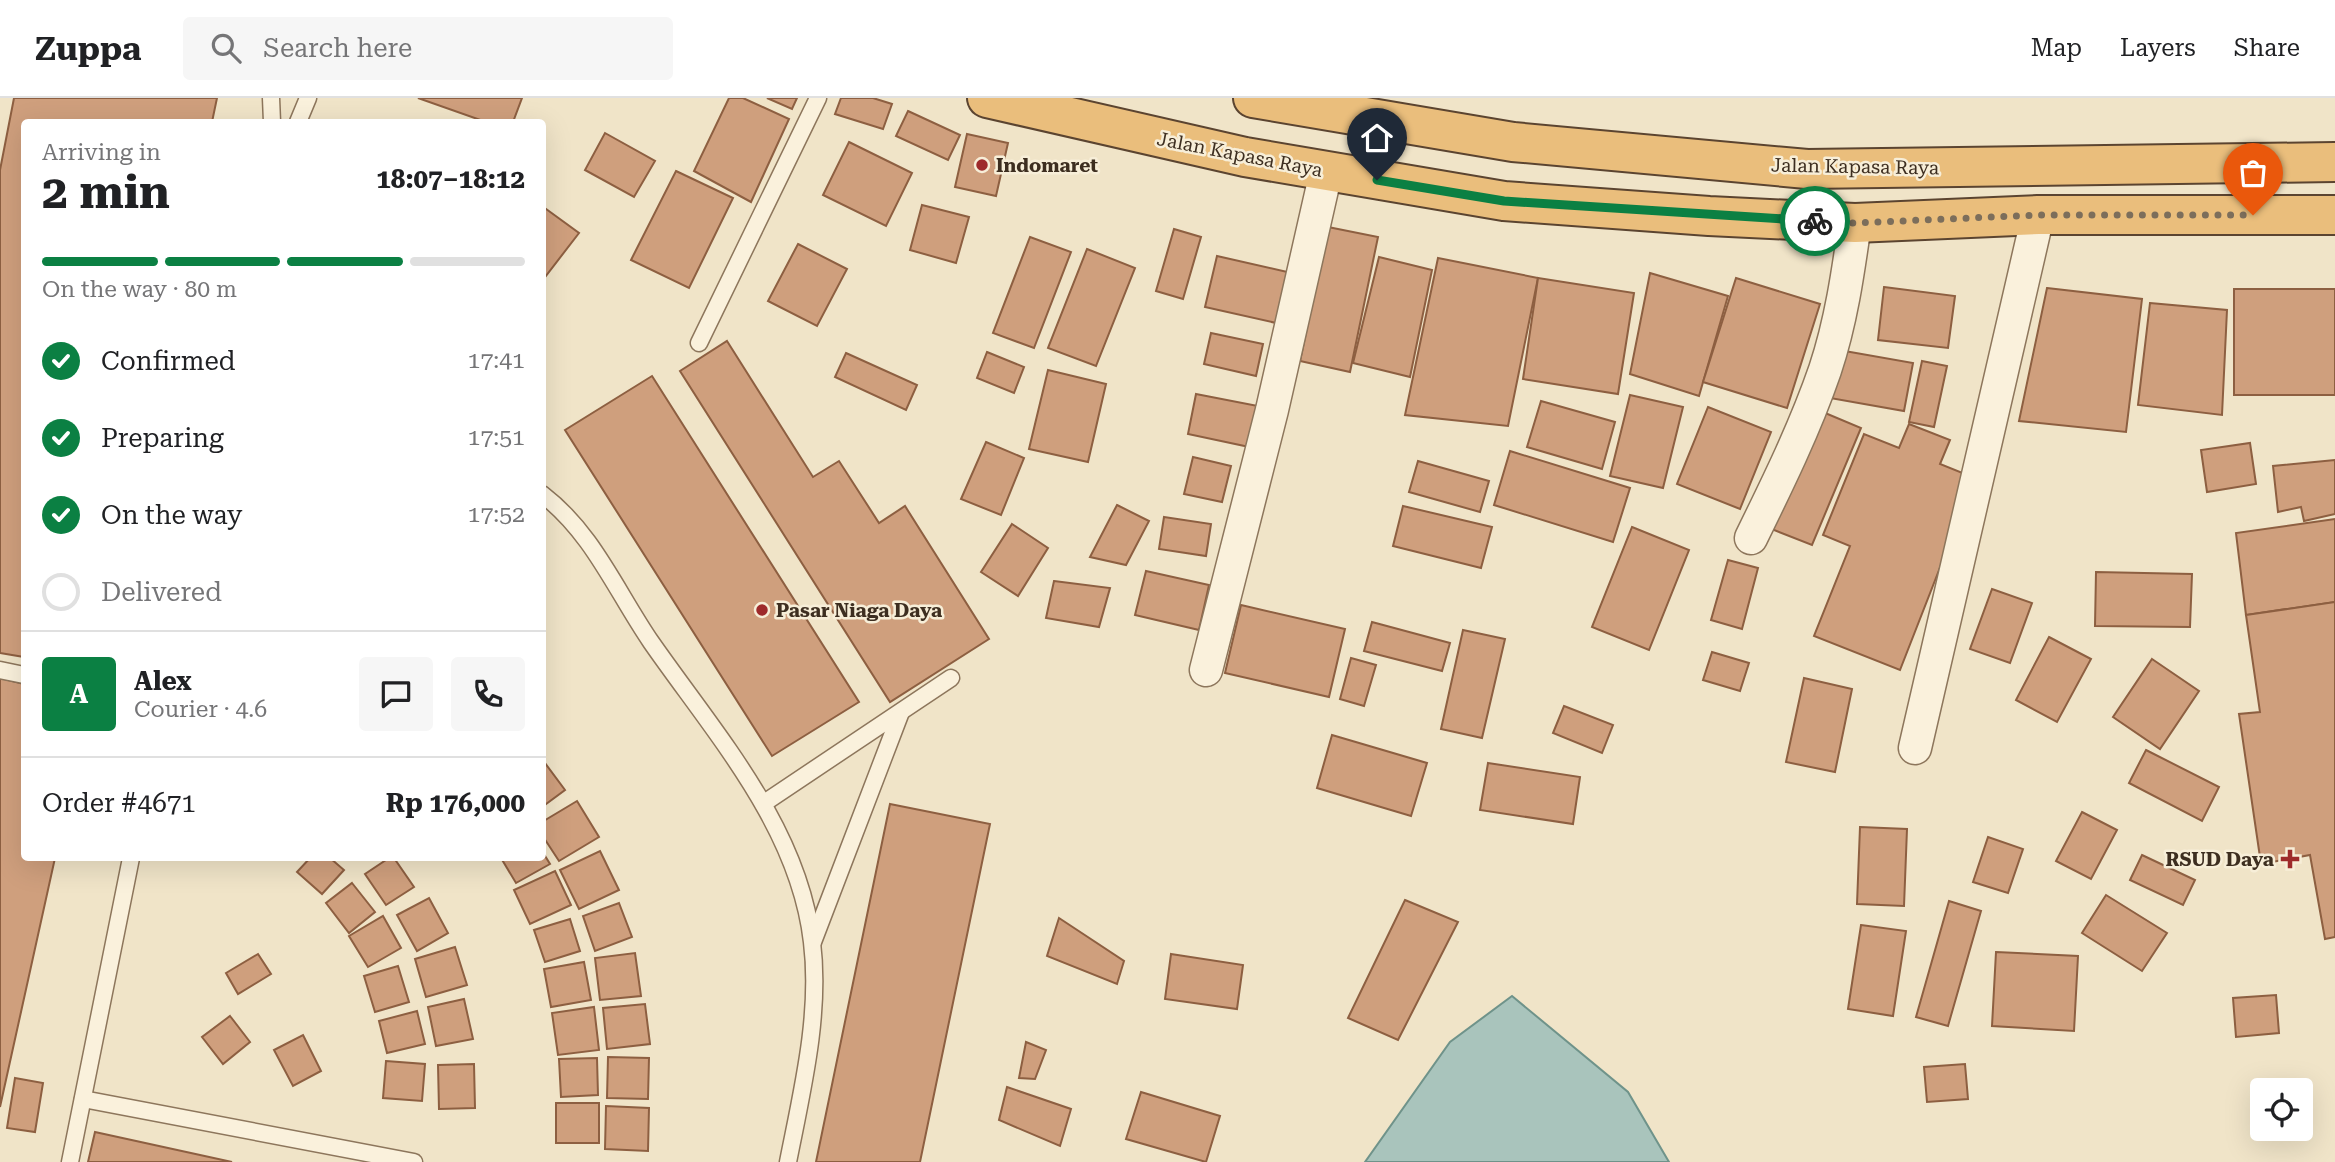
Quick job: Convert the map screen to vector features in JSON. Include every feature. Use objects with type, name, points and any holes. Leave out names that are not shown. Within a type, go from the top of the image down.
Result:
[{"type":"highway","name":"Jalan Kapasa Raya","points":[[990,98],[1245,157],[1504,201],[1709,216],[1855,223],[2038,215],[2335,215]]},
{"type":"highway","name":"Jalan Kapasa Raya","points":[[1253,98],[1513,142],[1807,169],[2335,162]]},
{"type":"highway","points":[[1504,201],[1513,142]]},
{"type":"highway","points":[[2280,215],[2281,161]]},
{"type":"street","points":[[1206,670],[1272,410],[1326,172]]},
{"type":"street","points":[[1915,748],[2038,215]]},
{"type":"street","points":[[1751,538],[1793,452],[1825,370],[1845,293],[1855,223]]},
{"type":"lane","points":[[271,98],[272,119]]},
{"type":"lane","points":[[299,119],[308,98]]},
{"type":"lane","points":[[699,342],[818,98]]},
{"type":"lane","points":[[546,497],[562,509],[598,554],[645,634],[764,803],[802,887],[813,943],[813,998],[805,1076],[788,1162]]},
{"type":"lane","points":[[0,670],[21,674]]},
{"type":"lane","points":[[764,803],[951,678]]},
{"type":"lane","points":[[813,943],[901,712]]},
{"type":"lane","points":[[70,1162],[130,861]]},
{"type":"lane","points":[[83,1099],[414,1162]]},
{"type":"water","points":[[1512,996],[1628,1092],[1669,1162],[1365,1162],[1450,1042]]},
{"type":"building","points":[[14,98],[217,98],[213,119],[21,119],[21,656],[0,653],[0,170]]},
{"type":"building","points":[[418,98],[522,98],[514,119],[478,119]]},
{"type":"building","points":[[729,98],[743,98],[789,119],[751,202],[694,171]]},
{"type":"building","points":[[767,98],[797,98],[792,109]]},
{"type":"building","points":[[841,98],[873,98],[892,104],[883,129],[835,114]]},
{"type":"building","points":[[908,111],[960,135],[948,160],[896,136]]},
{"type":"building","points":[[605,133],[655,161],[634,197],[585,170]]},
{"type":"building","name":"Indomaret","points":[[967,134],[1008,143],[996,196],[955,187]]},
{"type":"building","points":[[849,142],[912,173],[886,226],[823,195]]},
{"type":"building","points":[[676,171],[733,198],[689,288],[631,260]]},
{"type":"building","points":[[922,205],[969,217],[956,263],[910,250]]},
{"type":"building","points":[[546,209],[579,233],[546,276]]},
{"type":"building","points":[[1328,227],[1378,237],[1350,372],[1300,361]]},
{"type":"building","points":[[1174,229],[1201,237],[1183,299],[1156,291]]},
{"type":"building","points":[[1030,237],[1071,252],[1034,348],[993,333]]},
{"type":"building","points":[[798,244],[847,269],[817,326],[768,301]]},
{"type":"building","points":[[1087,249],[1135,268],[1096,366],[1048,348]]},
{"type":"building","points":[[1217,256],[1296,274],[1285,325],[1205,307]]},
{"type":"building","points":[[1379,257],[1432,270],[1410,377],[1353,363]]},
{"type":"building","points":[[1438,258],[1538,278],[1508,426],[1405,415]]},
{"type":"building","points":[[1650,273],[1728,296],[1699,396],[1630,374]]},
{"type":"building","points":[[1538,278],[1634,293],[1618,394],[1523,379]]},
{"type":"building","points":[[1736,278],[1820,304],[1787,408],[1703,382]]},
{"type":"building","points":[[1884,287],[1955,296],[1948,348],[1878,340]]},
{"type":"building","points":[[2047,288],[2142,299],[2126,432],[2019,421]]},
{"type":"building","points":[[2234,289],[2335,289],[2335,395],[2234,395]]},
{"type":"building","points":[[2150,303],[2227,310],[2222,415],[2138,405]]},
{"type":"building","points":[[1211,333],[1263,344],[1256,376],[1204,364]]},
{"type":"building","points":[[727,341],[813,477],[839,461],[879,523],[905,506],[989,639],[890,702],[680,371]]},
{"type":"building","points":[[1839,350],[1913,363],[1904,411],[1830,398]]},
{"type":"building","points":[[987,352],[1024,367],[1014,393],[977,378]]},
{"type":"building","points":[[846,353],[917,385],[906,410],[835,377]]},
{"type":"building","points":[[1922,361],[1947,366],[1934,427],[1909,422]]},
{"type":"building","points":[[1048,370],[1106,384],[1088,462],[1029,449]]},
{"type":"building","points":[[652,376],[859,702],[772,756],[565,430]]},
{"type":"building","points":[[1196,394],[1263,407],[1254,448],[1188,434]]},
{"type":"building","points":[[1630,395],[1683,407],[1663,488],[1610,476]]},
{"type":"building","points":[[1541,401],[1615,422],[1602,469],[1527,447]]},
{"type":"building","points":[[1708,407],[1771,432],[1740,509],[1677,484]]},
{"type":"building","points":[[1818,410],[1861,428],[1812,545],[1769,528]]},
{"type":"building","points":[[1909,424],[1950,440],[1940,464],[1975,478],[1900,670],[1814,636],[1850,546],[1823,535],[1864,434],[1899,448]]},
{"type":"building","points":[[986,442],[1024,458],[1001,515],[961,499]]},
{"type":"building","points":[[2250,443],[2256,484],[2207,492],[2201,450]]},
{"type":"building","points":[[1510,451],[1630,488],[1613,542],[1494,505]]},
{"type":"building","points":[[1193,457],[1231,466],[1222,502],[1184,494]]},
{"type":"building","points":[[2335,460],[2335,514],[2304,521],[2301,507],[2278,512],[2273,466]]},
{"type":"building","points":[[1418,461],[1489,481],[1480,512],[1409,492]]},
{"type":"building","points":[[1117,505],[1149,521],[1126,565],[1090,557]]},
{"type":"building","points":[[1403,506],[1492,527],[1481,568],[1393,546]]},
{"type":"building","points":[[1164,517],[1211,524],[1206,556],[1159,549]]},
{"type":"building","points":[[2335,519],[2335,602],[2246,615],[2236,533]]},
{"type":"building","points":[[1012,524],[1048,548],[1018,596],[981,572]]},
{"type":"building","points":[[1632,527],[1689,550],[1649,650],[1592,627]]},
{"type":"building","points":[[1728,560],[1758,568],[1742,629],[1711,620]]},
{"type":"building","points":[[1146,571],[1209,585],[1199,630],[1135,615]]},
{"type":"building","points":[[2096,572],[2192,574],[2190,627],[2095,626]]},
{"type":"building","points":[[1054,581],[1110,588],[1099,627],[1046,618]]},
{"type":"building","points":[[1992,589],[2032,603],[2010,663],[1970,649]]},
{"type":"building","points":[[2335,602],[2335,937],[2325,939],[2310,855],[2261,864],[2239,714],[2260,712],[2246,615]]},
{"type":"building","points":[[1241,605],[1345,629],[1329,697],[1225,673]]},
{"type":"building","points":[[1372,622],[1450,643],[1442,671],[1364,651]]},
{"type":"building","points":[[1463,630],[1505,639],[1482,738],[1441,729]]},
{"type":"building","points":[[2049,637],[2091,659],[2057,722],[2016,700]]},
{"type":"building","points":[[1712,652],[1749,663],[1740,691],[1703,680]]},
{"type":"building","points":[[1351,658],[1376,665],[1364,706],[1340,699]]},
{"type":"building","points":[[2152,659],[2199,691],[2160,749],[2113,717]]},
{"type":"building","points":[[0,678],[21,683],[21,861],[54,861],[0,1107]]},
{"type":"building","points":[[1804,678],[1852,689],[1835,772],[1786,762]]},
{"type":"building","points":[[1564,706],[1613,725],[1602,753],[1553,733]]},
{"type":"building","points":[[1332,735],[1427,763],[1411,816],[1317,788]]},
{"type":"building","points":[[2146,750],[2219,787],[2202,821],[2129,783]]},
{"type":"building","points":[[1488,763],[1580,777],[1573,824],[1480,810]]},
{"type":"building","points":[[546,764],[565,790],[546,804]]},
{"type":"building","points":[[577,801],[599,837],[559,861],[546,841],[546,820]]},
{"type":"building","points":[[890,804],[990,824],[920,1162],[816,1162]]},
{"type":"building","points":[[2082,812],[2117,830],[2091,879],[2056,861]]},
{"type":"building","points":[[1860,827],[1907,829],[1904,906],[1857,904]]},
{"type":"building","points":[[1988,837],[2023,849],[2008,893],[1973,882]]},
{"type":"building","points":[[600,851],[619,890],[579,909],[560,870]]},
{"type":"building","points":[[2142,855],[2195,880],[2183,905],[2130,880]]},
{"type":"building","points":[[546,858],[550,864],[516,883],[503,861],[546,861]]},
{"type":"building","points":[[307,861],[334,861],[344,870],[322,894],[297,872]]},
{"type":"building","points":[[384,861],[396,861],[414,887],[386,905],[365,874]]},
{"type":"building","points":[[555,871],[571,905],[530,924],[514,890]]},
{"type":"building","points":[[352,883],[375,912],[349,933],[326,903]]},
{"type":"building","points":[[2106,895],[2167,933],[2142,971],[2082,933]]},
{"type":"building","points":[[429,898],[448,933],[417,951],[397,915]]},
{"type":"building","points":[[1405,900],[1458,922],[1398,1040],[1348,1018]]},
{"type":"building","points":[[1949,901],[1981,911],[1948,1026],[1916,1017]]},
{"type":"building","points":[[619,903],[632,937],[595,951],[583,916]]},
{"type":"building","points":[[383,916],[401,948],[368,967],[349,936]]},
{"type":"building","points":[[1059,918],[1124,961],[1117,984],[1047,956]]},
{"type":"building","points":[[570,919],[580,951],[545,962],[534,930]]},
{"type":"building","points":[[1861,925],[1906,931],[1893,1016],[1848,1009]]},
{"type":"building","points":[[455,947],[467,985],[426,997],[415,959]]},
{"type":"building","points":[[1996,952],[2078,956],[2074,1031],[1992,1026]]},
{"type":"building","points":[[635,953],[641,996],[600,1000],[595,958]]},
{"type":"building","points":[[258,954],[271,974],[238,994],[226,973]]},
{"type":"building","points":[[1171,954],[1243,965],[1237,1009],[1165,999]]},
{"type":"building","points":[[584,962],[591,1000],[551,1007],[544,969]]},
{"type":"building","points":[[398,966],[409,1002],[375,1012],[364,976]]},
{"type":"building","points":[[2276,995],[2279,1033],[2236,1037],[2233,998]]},
{"type":"building","points":[[464,999],[473,1039],[436,1046],[428,1007]]},
{"type":"building","points":[[645,1004],[650,1044],[607,1049],[603,1008]]},
{"type":"building","points":[[594,1007],[599,1050],[558,1055],[552,1013]]},
{"type":"building","points":[[417,1011],[425,1044],[387,1053],[379,1021]]},
{"type":"building","points":[[230,1016],[250,1042],[223,1064],[202,1037]]},
{"type":"building","points":[[303,1035],[321,1071],[293,1086],[274,1050]]},
{"type":"building","points":[[1026,1042],[1046,1050],[1035,1079],[1019,1078]]},
{"type":"building","points":[[608,1057],[649,1058],[648,1099],[607,1098]]},
{"type":"building","points":[[597,1058],[598,1095],[561,1097],[559,1059]]},
{"type":"building","points":[[386,1061],[425,1064],[422,1101],[383,1098]]},
{"type":"building","points":[[474,1064],[475,1108],[439,1109],[438,1065]]},
{"type":"building","points":[[1965,1064],[1968,1099],[1927,1102],[1924,1067]]},
{"type":"building","points":[[15,1078],[43,1083],[35,1132],[7,1128]]},
{"type":"building","points":[[1007,1087],[1071,1109],[1060,1146],[999,1120]]},
{"type":"building","points":[[1141,1092],[1220,1116],[1206,1162],[1126,1139]]},
{"type":"building","points":[[556,1103],[599,1103],[599,1143],[556,1143]]},
{"type":"building","points":[[606,1106],[649,1108],[648,1151],[605,1149]]},
{"type":"building","points":[[95,1132],[232,1162],[88,1162]]},
{"type":"way so far","points":[[1815,221],[1855,223],[2038,215],[2253,215]]},
{"type":"place","name":"Indomaret","points":[[982,165]]},
{"type":"place","name":"Pasar Niaga Daya","points":[[762,610]]},
{"type":"place","name":"RSUD Daya","points":[[2290,859]]},
{"type":"route","points":[[1377,180],[1504,201],[1815,221]]}]
